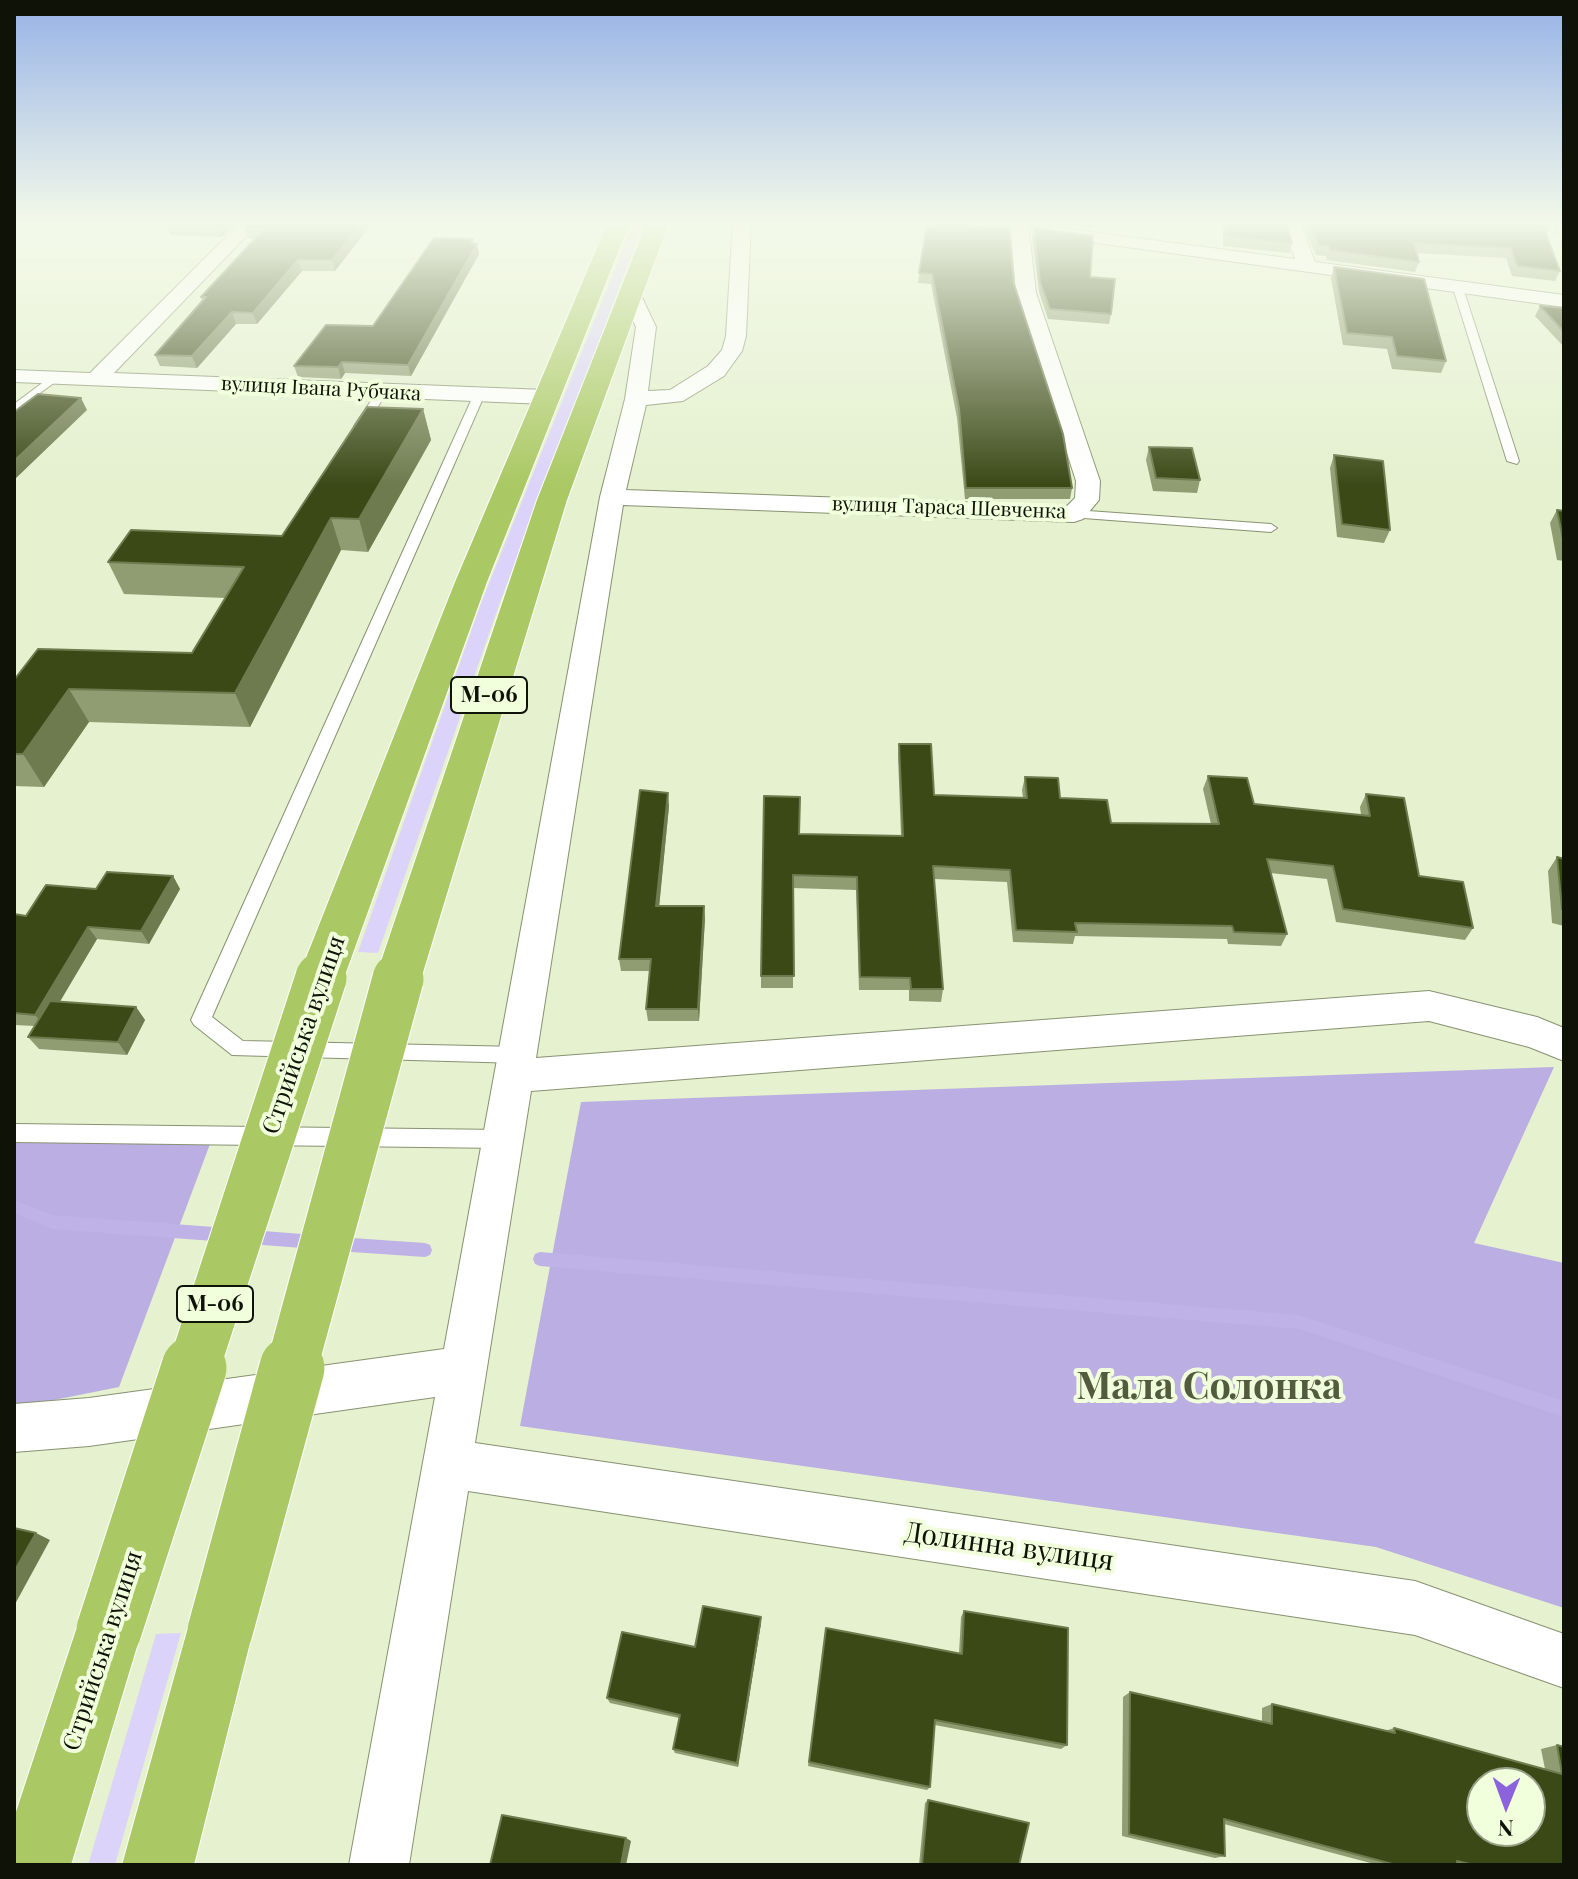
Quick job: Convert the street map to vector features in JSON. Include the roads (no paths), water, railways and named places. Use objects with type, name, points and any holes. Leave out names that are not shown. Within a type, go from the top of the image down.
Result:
[{"type":"highway","name":"Стрийська вулиця","points":[[35,1865],[321,978],[471,582],[582,310]]},
{"type":"highway","name":"М-06","points":[[158,1865],[398,979],[552,500],[625,310]]},
{"type":"street","points":[[97,378],[164,310]]},
{"type":"street","points":[[379,1865],[461,1370],[518,1066],[612,497],[636,399],[646,327],[638,310]]},
{"type":"street","points":[[636,399],[675,396],[716,371],[732,351],[737,310]]},
{"type":"street","name":"вулиця Тараса Шевченка","points":[[612,497],[815,502],[1074,514],[1087,500],[1088,481],[1032,310]]},
{"type":"street","name":"вулиця Івана Рубчака","points":[[14,376],[546,397]]},
{"type":"street","points":[[518,1066],[1429,1006],[1537,1033],[1564,1045]]},
{"type":"street","points":[[14,1428],[89,1422],[461,1370]]},
{"type":"street","name":"Долинна вулиця","points":[[446,1463],[1415,1608],[1564,1661]]},
{"type":"lane","points":[[1465,310],[1513,461]]},
{"type":"lane","points":[[14,409],[57,377]]},
{"type":"lane","points":[[349,443],[383,391]]},
{"type":"lane","points":[[478,396],[201,1020],[239,1049],[518,1066]]},
{"type":"lane","points":[[1074,514],[1271,528]]},
{"type":"lane","points":[[14,1133],[504,1139]]},
{"type":"waterway","points":[[14,1206],[52,1222],[227,1235]]},
{"type":"waterway","points":[[250,1237],[315,1242]]},
{"type":"waterway","points":[[337,1244],[425,1250]]},
{"type":"waterway","points":[[540,1259],[1299,1322],[1564,1409]]},
{"type":"district","name":"Мала Солонка","points":[[1209,1387]]}]
